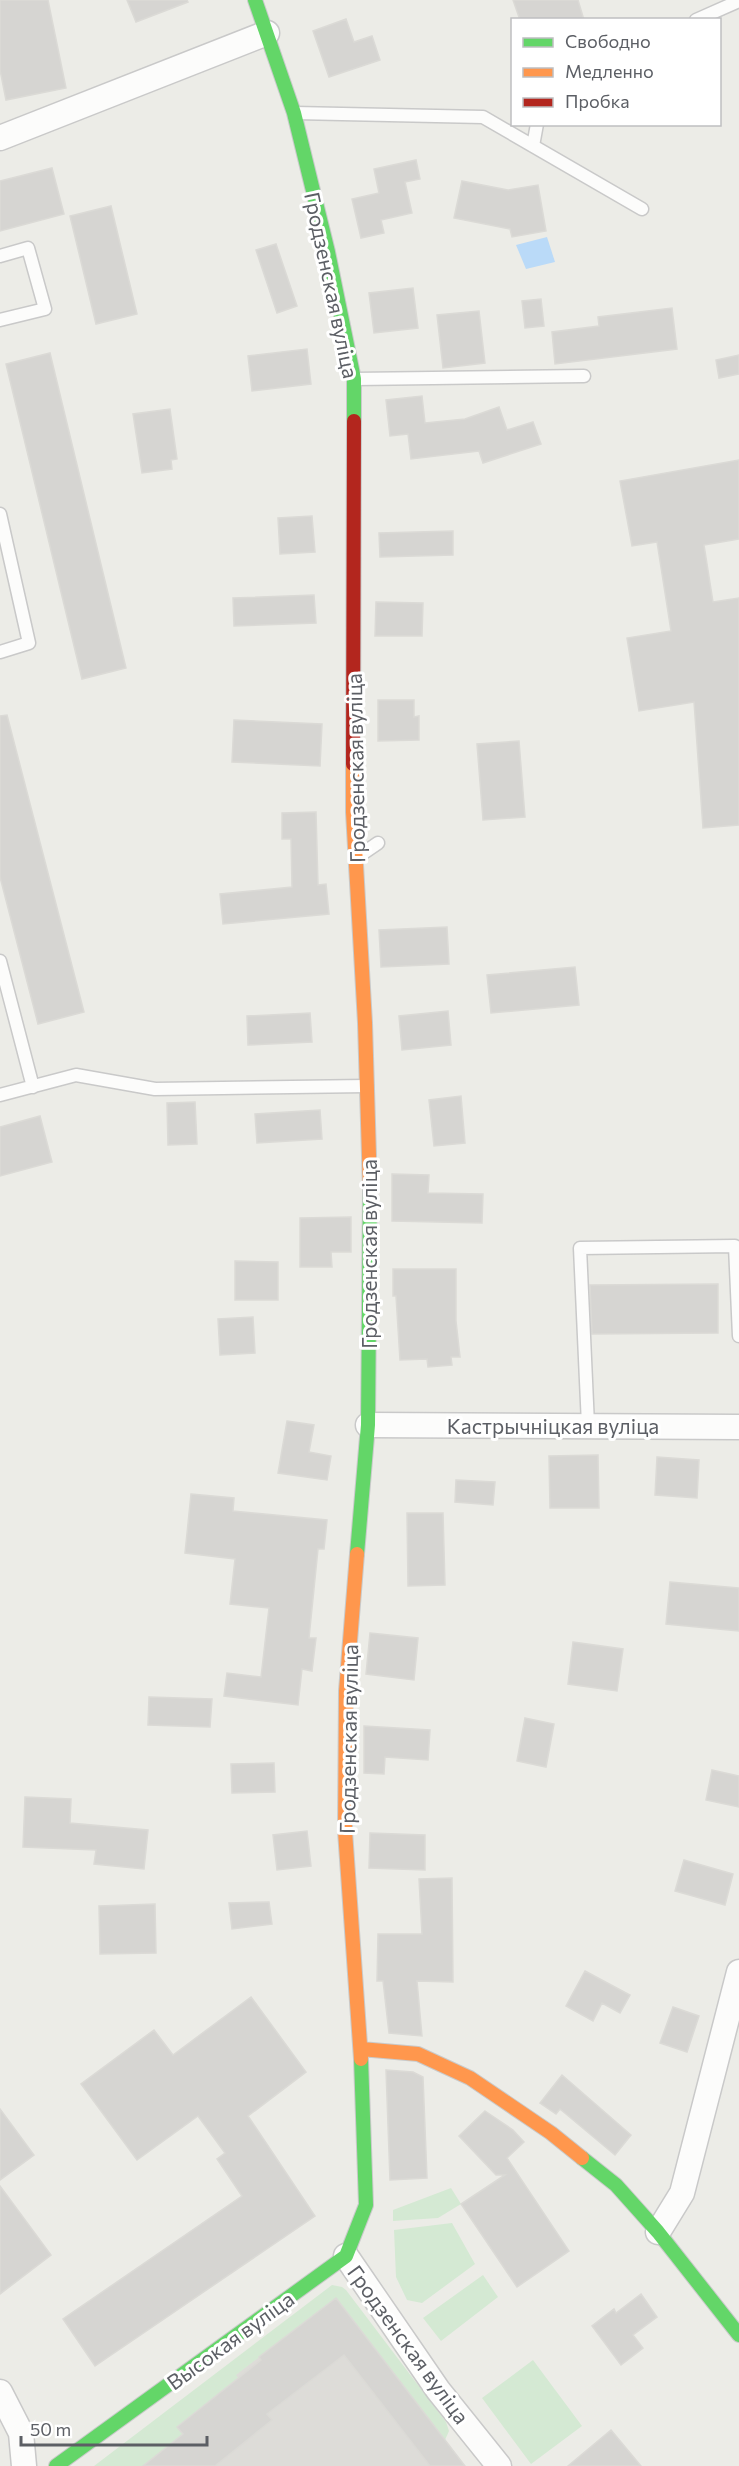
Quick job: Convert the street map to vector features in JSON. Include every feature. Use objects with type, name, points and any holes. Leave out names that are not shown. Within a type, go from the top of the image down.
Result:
[{"type":"street","name":"Гродзенская вуліца","points":[[255,0],[294,113],[328,252],[354,379],[353,803],[367,1086],[370,1205],[368,1425],[346,1691],[345,1831],[361,2049],[366,2205],[346,2256],[438,2390],[499,2466]]},
{"type":"street","points":[[0,138],[267,33]]},
{"type":"street","name":"Кастрычніцкая вуліца","points":[[368,1425],[739,1427]]},
{"type":"street","points":[[658,2232],[682,2193],[739,1972]]},
{"type":"street","points":[[361,2049],[418,2054],[470,2078],[551,2133],[616,2185],[658,2232],[739,2335]]},
{"type":"street","name":"Высокая вуліца","points":[[56,2466],[346,2256]]},
{"type":"street","points":[[0,2392],[21,2433],[24,2466]]},
{"type":"lane","points":[[701,18],[739,1]]},
{"type":"lane","points":[[294,113],[483,117],[642,209]]},
{"type":"lane","points":[[533,146],[537,126]]},
{"type":"lane","points":[[0,256],[28,248],[45,309],[0,320]]},
{"type":"lane","points":[[354,379],[584,376]]},
{"type":"lane","points":[[0,513],[29,643],[0,652]]},
{"type":"lane","points":[[356,858],[378,843]]},
{"type":"lane","points":[[0,961],[33,1087]]},
{"type":"lane","points":[[0,1095],[76,1075],[155,1089],[367,1086]]},
{"type":"lane","points":[[588,1425],[580,1248],[735,1246],[739,1336]]},
{"type":"shaded area","points":[[336,2298],[465,2466],[143,2466],[182,2434],[177,2427],[238,2378],[235,2375]]},
{"type":"green space","points":[[451,2188],[461,2204],[438,2218],[393,2221],[393,2210]]},
{"type":"green space","points":[[452,2223],[475,2264],[422,2303],[407,2300],[396,2277],[394,2230]]},
{"type":"green space","points":[[483,2275],[498,2297],[441,2341],[423,2318]]},
{"type":"green space","points":[[332,2285],[346,2290],[446,2422],[449,2431],[445,2440],[336,2298],[236,2375],[238,2378],[178,2426],[183,2434],[143,2466],[94,2466]]},
{"type":"green space","points":[[533,2360],[582,2426],[531,2464],[482,2398]]},
{"type":"water","points":[[547,237],[555,262],[526,269],[516,245]]},
{"type":"building","points":[[0,0],[48,0],[66,88],[6,100],[0,70]]},
{"type":"building","points":[[127,0],[187,0],[188,2],[136,22]]},
{"type":"building","points":[[513,0],[578,0],[583,18],[519,18]]},
{"type":"building","points":[[346,19],[354,42],[372,36],[380,60],[329,77],[313,31]]},
{"type":"building","points":[[416,160],[420,179],[405,182],[412,213],[381,220],[384,233],[361,238],[352,199],[379,193],[374,169]]},
{"type":"building","points":[[52,168],[64,214],[0,231],[0,181]]},
{"type":"building","points":[[462,181],[508,190],[538,185],[546,231],[512,237],[510,229],[454,218]]},
{"type":"building","points":[[111,206],[137,314],[96,324],[70,216]]},
{"type":"building","points":[[276,244],[297,306],[277,313],[256,250]]},
{"type":"building","points":[[413,288],[418,328],[374,333],[369,293]]},
{"type":"building","points":[[541,299],[544,326],[525,328],[522,301]]},
{"type":"building","points":[[672,308],[677,349],[555,364],[552,332],[599,326],[598,317]]},
{"type":"building","points":[[479,311],[485,363],[443,368],[437,315]]},
{"type":"building","points":[[307,349],[311,384],[252,391],[248,356]]},
{"type":"building","points":[[50,353],[126,668],[82,679],[6,364]]},
{"type":"building","points":[[739,355],[739,374],[719,378],[716,360]]},
{"type":"building","points":[[422,396],[425,423],[465,419],[499,407],[507,430],[533,422],[541,444],[483,463],[479,451],[411,459],[408,434],[390,436],[386,400]]},
{"type":"building","points":[[170,409],[177,459],[171,460],[172,469],[142,473],[133,414]]},
{"type":"building","points":[[739,460],[739,539],[704,545],[713,602],[739,598],[739,825],[703,828],[694,702],[639,711],[627,638],[671,631],[657,542],[632,546],[620,481]]},
{"type":"building","points":[[312,516],[315,552],[280,554],[278,518]]},
{"type":"building","points":[[453,531],[453,555],[380,557],[379,533]]},
{"type":"building","points":[[314,595],[316,623],[234,626],[233,598]]},
{"type":"building","points":[[376,602],[423,603],[422,636],[375,636]]},
{"type":"building","points":[[378,700],[414,700],[414,717],[419,716],[419,740],[378,741]]},
{"type":"building","points":[[7,715],[84,1012],[38,1024],[0,877],[0,716]]},
{"type":"building","points":[[234,720],[322,724],[320,766],[232,762]]},
{"type":"building","points":[[519,741],[525,817],[483,820],[477,744]]},
{"type":"building","points":[[316,812],[318,885],[326,884],[329,914],[223,924],[220,894],[292,887],[291,839],[282,839],[282,813]]},
{"type":"building","points":[[447,927],[449,964],[381,967],[379,930]]},
{"type":"building","points":[[575,967],[579,1005],[491,1013],[487,975]]},
{"type":"building","points":[[448,1011],[451,1045],[402,1050],[399,1016]]},
{"type":"building","points":[[310,1013],[312,1042],[248,1045],[247,1016]]},
{"type":"building","points":[[461,1096],[465,1143],[434,1146],[429,1100]]},
{"type":"building","points":[[195,1102],[197,1144],[168,1145],[167,1103]]},
{"type":"building","points":[[320,1110],[322,1139],[257,1143],[255,1114]]},
{"type":"building","points":[[40,1116],[52,1162],[0,1176],[0,1127]]},
{"type":"building","points":[[392,1174],[429,1175],[428,1193],[483,1194],[482,1223],[392,1221]]},
{"type":"building","points":[[351,1217],[351,1252],[331,1252],[332,1267],[300,1267],[300,1218]]},
{"type":"building","points":[[235,1261],[278,1262],[278,1300],[235,1300]]},
{"type":"building","points":[[393,1269],[456,1269],[456,1321],[460,1357],[451,1357],[452,1365],[428,1367],[427,1359],[400,1360],[396,1296],[393,1296]]},
{"type":"building","points":[[718,1284],[718,1333],[592,1334],[590,1285]]},
{"type":"building","points":[[253,1317],[255,1353],[220,1355],[218,1319]]},
{"type":"building","points":[[287,1421],[314,1425],[309,1452],[331,1456],[327,1480],[278,1473]]},
{"type":"building","points":[[598,1455],[599,1508],[550,1508],[549,1456]]},
{"type":"building","points":[[657,1457],[699,1460],[697,1498],[655,1495]]},
{"type":"building","points":[[456,1480],[495,1482],[493,1505],[455,1502]]},
{"type":"building","points":[[191,1494],[234,1498],[233,1511],[327,1520],[324,1549],[318,1549],[309,1638],[316,1638],[312,1671],[302,1669],[298,1705],[224,1696],[227,1673],[261,1677],[269,1608],[230,1604],[235,1559],[185,1553]]},
{"type":"building","points":[[407,1513],[443,1513],[445,1585],[408,1586]]},
{"type":"building","points":[[670,1582],[739,1588],[739,1631],[666,1624]]},
{"type":"building","points":[[370,1633],[418,1638],[414,1680],[366,1674]]},
{"type":"building","points":[[573,1642],[623,1649],[617,1691],[568,1684]]},
{"type":"building","points":[[149,1697],[212,1699],[210,1727],[148,1725]]},
{"type":"building","points":[[525,1718],[554,1724],[546,1767],[517,1761]]},
{"type":"building","points":[[364,1726],[430,1730],[428,1760],[385,1757],[384,1774],[364,1773]]},
{"type":"building","points":[[274,1763],[275,1792],[232,1793],[231,1764]]},
{"type":"building","points":[[712,1770],[739,1776],[739,1807],[706,1800]]},
{"type":"building","points":[[25,1797],[71,1799],[70,1823],[148,1830],[144,1869],[94,1864],[96,1850],[23,1847]]},
{"type":"building","points":[[307,1831],[311,1866],[277,1870],[273,1835]]},
{"type":"building","points":[[370,1833],[425,1835],[425,1870],[369,1868]]},
{"type":"building","points":[[684,1860],[733,1874],[725,1905],[675,1891]]},
{"type":"building","points":[[452,1878],[453,1982],[417,1981],[422,2036],[389,2033],[383,1981],[377,1981],[378,1934],[422,1934],[419,1879]]},
{"type":"building","points":[[269,1902],[272,1924],[232,1929],[229,1903]]},
{"type":"building","points":[[155,1904],[156,1953],[100,1954],[99,1906]]},
{"type":"building","points":[[585,1971],[630,1995],[620,2013],[602,2003],[593,2021],[566,2006]]},
{"type":"building","points":[[251,1997],[306,2072],[248,2116],[315,2216],[95,2366],[63,2319],[242,2196],[217,2159],[225,2153],[198,2116],[137,2160],[81,2084],[154,2030],[173,2055]]},
{"type":"building","points":[[673,2007],[699,2016],[687,2052],[660,2043]]},
{"type":"building","points":[[386,2070],[413,2072],[423,2077],[427,2178],[390,2180]]},
{"type":"building","points":[[562,2075],[631,2135],[615,2155],[560,2109],[556,2114],[540,2103]]},
{"type":"building","points":[[0,2109],[34,2155],[0,2180]]},
{"type":"building","points":[[485,2111],[513,2130],[524,2142],[507,2158],[569,2251],[517,2287],[461,2204],[505,2175],[496,2175],[459,2136]]},
{"type":"building","points":[[0,2186],[51,2255],[0,2294]]},
{"type":"building","points":[[641,2294],[657,2317],[633,2335],[643,2348],[621,2365],[592,2326],[614,2309],[616,2313]]},
{"type":"building","points":[[336,2298],[465,2466],[430,2466],[344,2355],[267,2414],[272,2420],[215,2466],[143,2466],[183,2434],[177,2427],[261,2360],[259,2357]]},
{"type":"building","points":[[611,2430],[641,2466],[568,2466]]},
{"type":"traffic: fast","points":[[255,0],[294,113],[328,252],[354,379],[354,421]]},
{"type":"traffic: fast","points":[[357,1554],[368,1425],[370,1189]]},
{"type":"traffic: fast","points":[[56,2466],[346,2256],[366,2205],[361,2059]]},
{"type":"traffic: fast","points":[[582,2158],[616,2185],[658,2232],[739,2335]]},
{"type":"traffic: slow","points":[[353,764],[353,812],[365,1023],[370,1189]]},
{"type":"traffic: slow","points":[[357,1554],[346,1691],[345,1831],[361,2059]]},
{"type":"traffic: slow","points":[[361,2049],[418,2054],[470,2078],[551,2133],[582,2158]]},
{"type":"traffic: jam","points":[[353,764],[354,421]]}]
